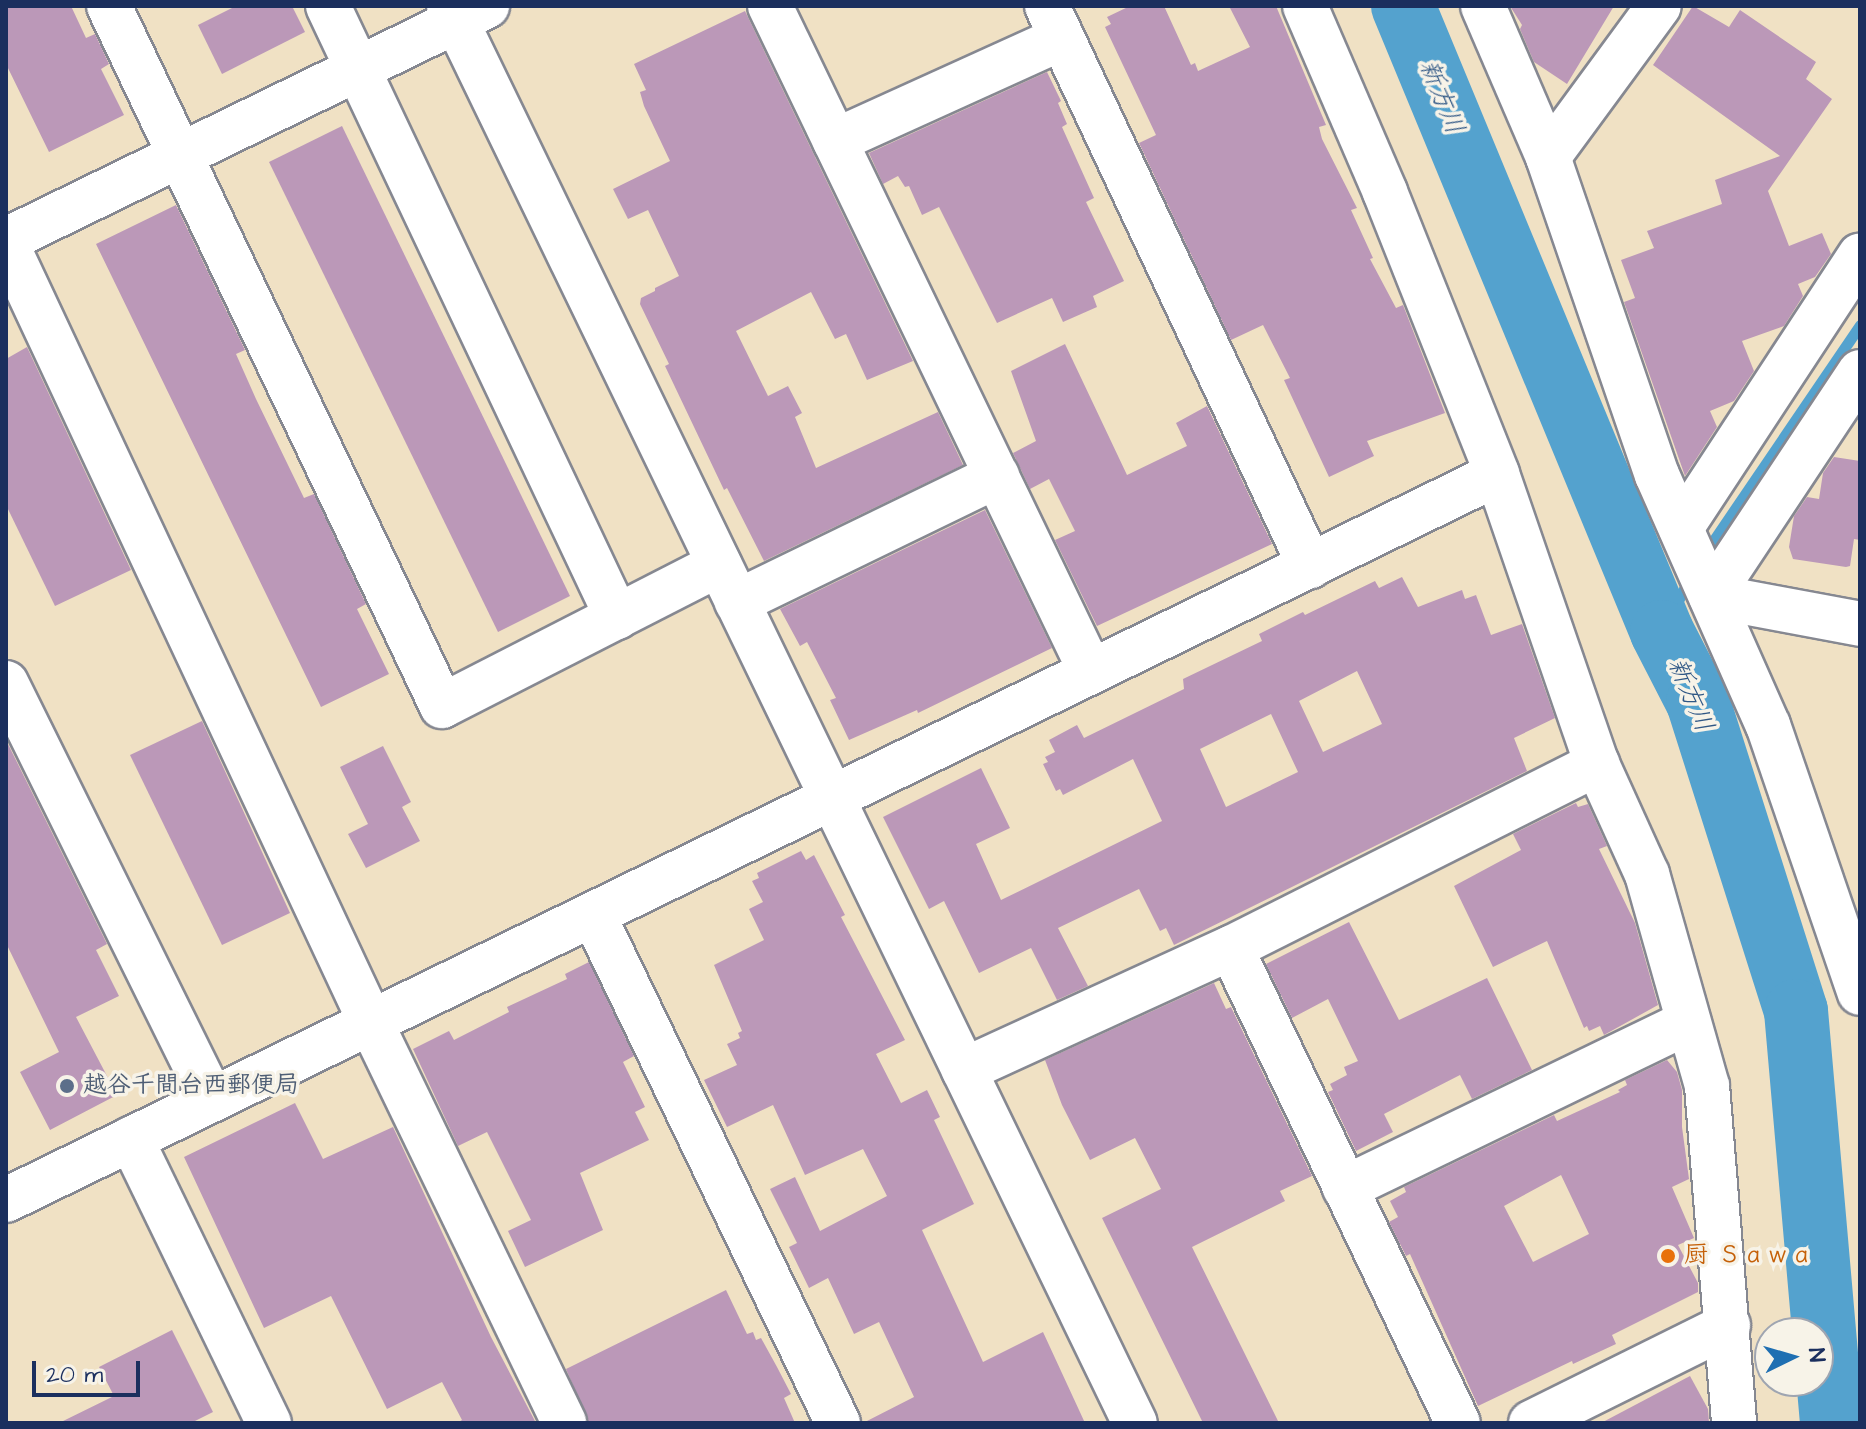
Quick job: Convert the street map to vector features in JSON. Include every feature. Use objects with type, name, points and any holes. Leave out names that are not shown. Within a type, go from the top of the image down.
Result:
[{"type":"street","points":[[109,6],[442,706],[617,617],[728,583],[997,476]]},
{"type":"street","points":[[328,6],[617,617]]},
{"type":"street","points":[[770,6],[1091,672]]},
{"type":"street","points":[[1305,6],[1385,192],[1497,474],[1597,764],[1647,874],[1686,1023],[1707,1086],[1734,1423]]},
{"type":"street","points":[[1483,6],[1548,157],[1657,475],[1768,725],[1860,993]]},
{"type":"street","points":[[1548,157],[1659,6]]},
{"type":"street","points":[[564,1423],[371,1023],[6,241],[358,69],[464,11],[728,583],[1135,1423]]},
{"type":"street","points":[[835,141],[1055,22],[1310,566]]},
{"type":"street","points":[[1681,528],[1860,255]]},
{"type":"street","points":[[1711,596],[1840,434],[1860,372]]},
{"type":"street","points":[[6,1200],[1497,474]]},
{"type":"street","points":[[1711,596],[1860,624]]},
{"type":"street","points":[[6,683],[212,1100]]},
{"type":"street","points":[[964,1070],[1231,948],[1597,764]]},
{"type":"street","points":[[593,914],[838,1423]]},
{"type":"street","points":[[1231,948],[1458,1423]]},
{"type":"street","points":[[1345,1188],[1686,1023]]},
{"type":"street","points":[[131,1139],[269,1423]]},
{"type":"street","points":[[1531,1423],[1728,1325]]},
{"type":"building","points":[[6,6],[71,6],[86,38],[95,34],[109,64],[101,69],[124,115],[49,152],[6,64]]},
{"type":"building","points":[[236,6],[292,6],[305,32],[222,74],[198,25]]},
{"type":"building","points":[[1130,6],[1164,6],[1191,65],[1195,63],[1198,71],[1250,47],[1229,6],[1276,6],[1326,125],[1319,127],[1322,139],[1357,208],[1351,210],[1373,258],[1370,259],[1396,308],[1403,305],[1445,413],[1367,441],[1374,456],[1329,477],[1284,380],[1290,378],[1263,325],[1231,340],[1139,143],[1156,135],[1105,27],[1111,24],[1107,17]]},
{"type":"building","points":[[1510,6],[1614,6],[1567,84],[1534,62],[1520,29],[1522,25]]},
{"type":"building","points":[[1693,6],[1729,27],[1740,10],[1816,62],[1806,79],[1832,99],[1768,191],[1789,246],[1822,233],[1831,254],[1815,277],[1798,284],[1803,296],[1784,326],[1742,341],[1754,371],[1734,401],[1710,411],[1717,427],[1685,476],[1624,302],[1635,298],[1621,260],[1654,248],[1647,231],[1722,204],[1715,180],[1780,156],[1653,65]]},
{"type":"building","points":[[745,11],[913,361],[867,380],[846,334],[835,339],[811,292],[736,331],[768,396],[788,386],[802,413],[795,417],[816,468],[938,412],[963,465],[764,561],[727,488],[724,490],[665,366],[669,364],[640,304],[641,298],[679,276],[648,210],[628,219],[613,189],[670,161],[644,106],[640,92],[646,90],[634,64]]},
{"type":"building","points":[[1047,72],[1061,101],[1058,103],[1067,124],[1062,127],[1094,198],[1086,202],[1124,281],[1093,296],[1097,307],[1063,322],[1052,298],[997,323],[939,207],[922,215],[909,186],[905,187],[898,176],[883,184],[869,153]]},
{"type":"building","points":[[342,126],[570,596],[498,632],[269,162]]},
{"type":"building","points":[[176,205],[245,350],[236,354],[256,399],[304,498],[314,494],[366,604],[357,609],[389,674],[321,707],[96,244]]},
{"type":"building","points":[[1065,344],[1127,475],[1187,446],[1176,423],[1207,406],[1272,544],[1097,626],[1055,540],[1075,531],[1049,479],[1030,489],[1013,453],[1036,441],[1011,371]]},
{"type":"building","points":[[27,347],[131,570],[55,606],[6,505],[6,359]]},
{"type":"building","points":[[1834,457],[1860,461],[1860,540],[1854,539],[1850,566],[1846,567],[1793,559],[1789,547],[1794,516],[1807,497],[1819,499],[1823,473]]},
{"type":"building","points":[[985,510],[1052,648],[918,713],[917,710],[849,740],[830,700],[836,698],[807,642],[800,646],[780,609]]},
{"type":"building","points":[[1402,577],[1418,607],[1462,590],[1465,599],[1476,595],[1491,635],[1522,624],[1555,718],[1514,738],[1527,771],[1174,945],[1166,928],[1160,931],[1139,889],[1058,928],[1088,986],[1057,1000],[1031,948],[979,973],[944,901],[929,909],[883,817],[981,768],[1010,828],[976,844],[1001,900],[1162,821],[1133,759],[1063,795],[1060,789],[1056,791],[1043,764],[1048,762],[1045,757],[1055,752],[1049,740],[1077,725],[1084,738],[1184,689],[1183,679],[1262,641],[1259,634],[1375,581],[1379,588]],"holes":[[[1357,671],[1382,724],[1323,752],[1299,701]],[[1271,714],[1298,772],[1226,807],[1200,749]]]},
{"type":"building","points":[[202,721],[290,913],[222,945],[130,755]]},
{"type":"building","points":[[6,740],[107,944],[96,950],[119,996],[76,1017],[117,1095],[50,1130],[20,1072],[59,1052],[6,943]]},
{"type":"building","points":[[383,746],[411,802],[402,807],[420,841],[366,868],[348,834],[368,824],[340,767]]},
{"type":"building","points":[[1576,803],[1578,807],[1588,804],[1607,846],[1599,849],[1635,923],[1658,1005],[1604,1035],[1600,1026],[1589,1031],[1587,1026],[1584,1028],[1547,941],[1493,967],[1454,886],[1521,850],[1513,834]]},
{"type":"building","points":[[801,851],[806,860],[814,855],[845,915],[841,917],[905,1040],[876,1054],[901,1103],[927,1090],[940,1117],[934,1120],[974,1204],[922,1230],[983,1362],[1043,1332],[1085,1423],[863,1423],[914,1397],[879,1322],[854,1334],[828,1278],[809,1288],[789,1247],[797,1243],[770,1189],[795,1177],[820,1231],[887,1196],[863,1149],[805,1175],[773,1105],[727,1127],[704,1080],[737,1065],[727,1044],[740,1038],[738,1033],[742,1031],[714,965],[764,940],[749,909],[763,902],[752,881],[759,878],[757,873]]},
{"type":"building","points":[[1349,922],[1399,1020],[1487,978],[1532,1070],[1472,1099],[1460,1075],[1384,1114],[1393,1132],[1356,1151],[1328,1092],[1333,1090],[1330,1084],[1347,1075],[1344,1067],[1358,1061],[1328,999],[1292,1018],[1266,964]]},
{"type":"building","points":[[589,962],[634,1056],[623,1062],[645,1107],[635,1112],[649,1140],[580,1173],[603,1230],[525,1267],[508,1231],[531,1220],[487,1132],[458,1146],[413,1049],[449,1031],[454,1040],[509,1012],[507,1007],[567,979],[565,974]]},
{"type":"building","points":[[1214,983],[1226,1009],[1231,1007],[1312,1176],[1280,1191],[1285,1201],[1192,1247],[1279,1423],[1203,1423],[1102,1218],[1161,1189],[1135,1138],[1090,1160],[1062,1105],[1045,1060]]},
{"type":"building","points":[[1667,1060],[1677,1072],[1682,1090],[1682,1127],[1689,1179],[1672,1187],[1694,1238],[1678,1245],[1698,1283],[1698,1292],[1612,1335],[1616,1344],[1573,1364],[1572,1361],[1478,1406],[1410,1254],[1406,1256],[1389,1222],[1398,1217],[1390,1201],[1406,1192],[1404,1187],[1554,1115],[1557,1121],[1620,1092],[1618,1090],[1627,1085],[1625,1080]],"holes":[[[1561,1175],[1589,1234],[1533,1262],[1504,1206]]]},
{"type":"building","points":[[295,1103],[323,1159],[393,1127],[491,1337],[536,1423],[457,1423],[462,1420],[442,1382],[387,1409],[331,1296],[264,1328],[184,1157]]},
{"type":"building","points":[[726,1290],[747,1334],[753,1332],[756,1340],[761,1338],[777,1367],[791,1394],[784,1398],[795,1423],[589,1423],[566,1369]]},
{"type":"building","points":[[172,1330],[213,1412],[191,1423],[59,1423],[114,1396],[99,1367]]},
{"type":"building","points":[[1690,1376],[1708,1409],[1709,1423],[1601,1423]]},
{"type":"waterway","name":"新方川","points":[[1403,6],[1662,632],[1698,702],[1796,1011],[1832,1423]]},
{"type":"waterway","points":[[1703,556],[1860,325]]},
{"type":"waterway","points":[[1662,632],[1690,577]]},
{"type":"place","name":"越谷千間台西郵便局","points":[[67,1086]]},
{"type":"place","name":"厨 Ｓａｗａ","points":[[1668,1256]]}]
